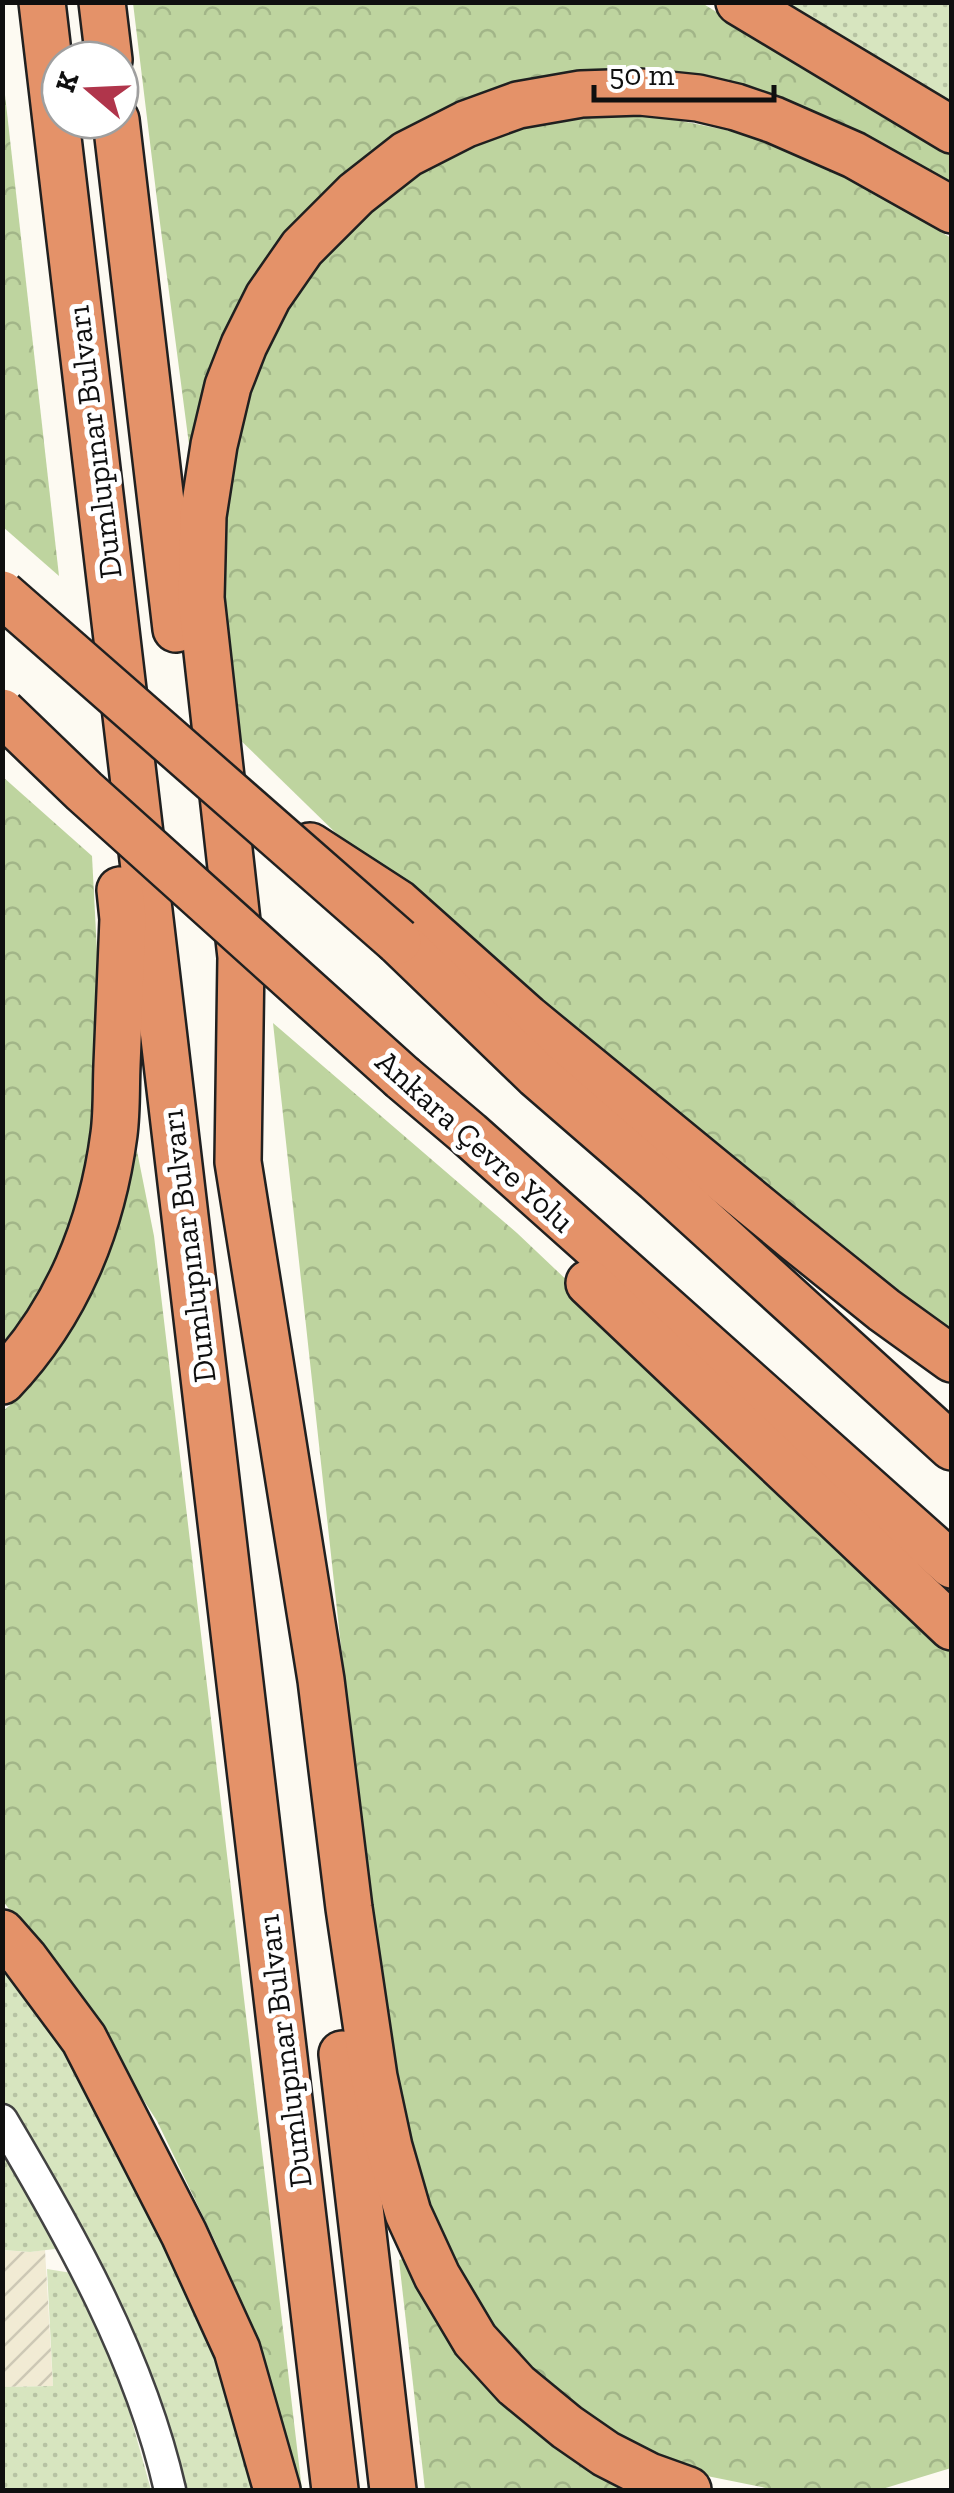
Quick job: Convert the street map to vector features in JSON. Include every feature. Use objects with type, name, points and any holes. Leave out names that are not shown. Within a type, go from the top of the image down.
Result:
[{"type":"highway","points":[[39,2],[45,40]]},
{"type":"highway","points":[[102,2],[107,40]]},
{"type":"highway","points":[[739,2],[952,130]]},
{"type":"highway","points":[[688,2490],[606,2454],[567,2427],[516,2385],[475,2340],[437,2276],[408,2214],[389,2147],[374,2077],[321,1680],[238,1162],[241,958],[200,598],[203,516],[228,386],[268,296],[302,248],[356,194],[407,154],[466,124],[518,105],[581,94],[640,92],[698,98],[774,120],[854,155],[952,210]]},
{"type":"highway","points":[[2,1381],[53,1318],[80,1267],[100,1206],[114,1133],[123,919],[89,606],[56,140]]},
{"type":"highway","name":"Dumlupınar Bulvarı","points":[[58,140],[335,2490]]},
{"type":"highway","name":"Dumlupınar Bulvarı","points":[[118,140],[393,2490]]},
{"type":"highway","points":[[2,594],[238,800],[527,1018],[884,1310],[952,1359]]},
{"type":"highway","name":"Ankara Çevre Yolu","points":[[2,712],[84,791],[403,1078],[952,1566]]},
{"type":"highway","points":[[2,738],[84,791]]},
{"type":"highway","points":[[398,922],[536,1075],[952,1446]]},
{"type":"highway","points":[[469,1134],[550,1246],[952,1627]]},
{"type":"highway","points":[[2,1933],[84,2039],[184,2234],[237,2350],[277,2490]]},
{"type":"street","points":[[2,2120],[78,2255],[136,2376],[170,2490]]},
{"type":"shaded area","points":[[2,2250],[45,2250],[53,2386],[3,2387]]},
{"type":"green space","points":[[133,3],[702,3],[951,154],[951,190],[866,141],[529,82],[485,93],[421,120],[357,164],[297,222],[193,475]]},
{"type":"green space","points":[[779,3],[951,3],[951,106]]},
{"type":"green space","points":[[3,77],[59,576],[3,527]]},
{"type":"green space","points":[[661,117],[767,138],[829,164],[951,238],[951,1343],[384,880],[229,729],[216,506],[243,392],[291,293],[376,201],[434,163],[494,135],[555,120]]},
{"type":"green space","points":[[3,777],[92,856],[98,971],[98,1155],[39,1306],[3,1348]]},
{"type":"green space","points":[[273,1023],[517,1233],[951,1649],[951,2468],[879,2490],[776,2490],[702,2475],[641,2452],[519,2366],[438,2248],[407,2151],[373,1970]]},
{"type":"green space","points":[[137,1151],[154,1236],[302,2490],[295,2490],[264,2382],[216,2243],[157,2121],[88,2014],[3,1901],[3,1411],[23,1394],[53,1355],[100,1277]]},
{"type":"green space","points":[[2,1967],[103,2106],[182,2273],[260,2490],[180,2490],[3,2106]]},
{"type":"green space","points":[[2,2151],[63,2248],[3,2250]]},
{"type":"green space","points":[[408,2257],[633,2490],[425,2490],[399,2260]]},
{"type":"green space","points":[[47,2269],[78,2274],[123,2389],[151,2490],[3,2490],[2,2387],[53,2386]]}]
